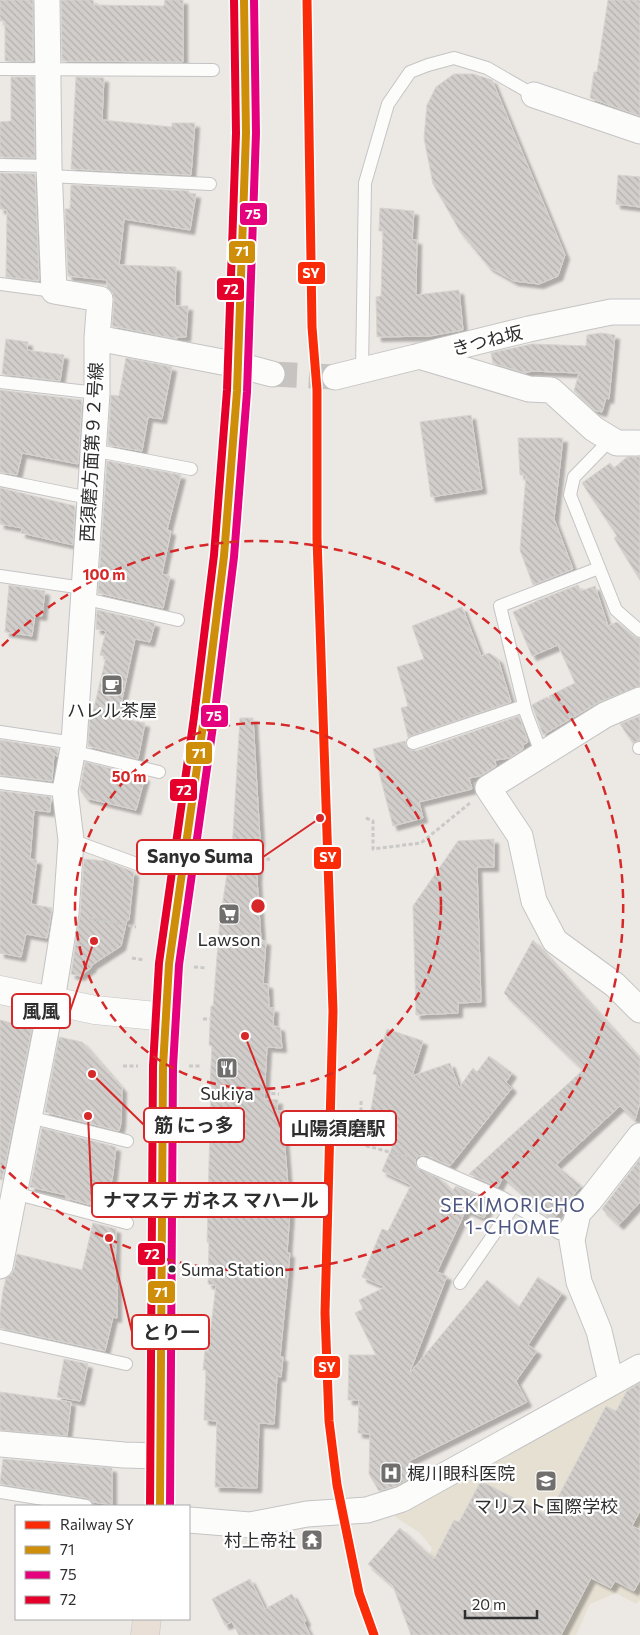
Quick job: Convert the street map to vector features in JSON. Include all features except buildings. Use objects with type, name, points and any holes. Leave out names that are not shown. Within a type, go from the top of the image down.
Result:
[{"type":"highway","points":[[160,1505],[162,1067],[169,964],[204,718],[224,556],[238,366],[246,133],[244,0]]},
{"type":"highway","points":[[145,1635],[147,1620]]},
{"type":"main road","points":[[0,990],[96,1010],[166,1018]]},
{"type":"street","points":[[47,0],[49,171],[54,291]]},
{"type":"street","points":[[534,95],[640,131]]},
{"type":"street","name":"西須磨方面第９２号線","points":[[0,1266],[8,1199],[29,1117],[52,1000],[66,913],[71,840],[65,791],[73,747],[96,392],[100,299],[54,291]]},
{"type":"street","name":"きつね坂","points":[[335,377],[529,329],[611,312],[640,312]]},
{"type":"street","points":[[97,338],[272,374]]},
{"type":"street","points":[[419,356],[529,389],[551,390],[594,429],[610,439],[618,443],[638,443]]},
{"type":"street","points":[[640,700],[605,715],[488,788],[520,836],[534,901],[555,941],[615,985],[640,1010]]},
{"type":"street","points":[[611,1382],[599,1331],[579,1282],[572,1240],[578,1213],[640,1136]]},
{"type":"street","points":[[190,1520],[250,1526],[307,1514],[367,1510],[402,1500],[640,1367]]},
{"type":"street","points":[[0,1444],[124,1455],[160,1456]]},
{"type":"lane","points":[[362,370],[365,183],[388,104],[410,72],[454,58],[487,68],[534,95]]},
{"type":"lane","points":[[0,69],[214,70]]},
{"type":"lane","points":[[0,165],[49,171],[210,184]]},
{"type":"lane","points":[[0,284],[54,291]]},
{"type":"lane","points":[[0,382],[96,392]]},
{"type":"lane","points":[[610,439],[574,477],[570,495],[616,610],[640,631]]},
{"type":"lane","points":[[92,450],[191,469]]},
{"type":"lane","points":[[0,480],[89,498]]},
{"type":"lane","points":[[542,755],[524,706],[500,606],[599,568]]},
{"type":"lane","points":[[0,576],[83,593],[178,620]]},
{"type":"lane","points":[[413,743],[524,706]]},
{"type":"lane","points":[[0,732],[73,747],[159,772]]},
{"type":"lane","points":[[0,783],[65,791]]},
{"type":"lane","points":[[71,840],[145,867]]},
{"type":"lane","points":[[29,1117],[126,1142]]},
{"type":"lane","points":[[423,1163],[447,1172],[514,1205],[559,1233],[578,1213]]},
{"type":"lane","points":[[8,1199],[126,1223]]},
{"type":"lane","points":[[460,1283],[514,1205]]},
{"type":"lane","points":[[0,1336],[126,1364]]},
{"type":"lane","points":[[0,1492],[80,1505]]},
{"type":"path","points":[[366,818],[373,821],[373,849],[421,843],[488,788]]},
{"type":"path","points":[[221,861],[270,859]]},
{"type":"path","points":[[66,913],[136,927]]},
{"type":"path","points":[[204,1019],[210,1019]]},
{"type":"path","points":[[200,1089],[279,1094]]},
{"type":"path","points":[[361,1101],[361,1136],[367,1146],[406,1156],[423,1163]]},
{"type":"shaded area","name":"マリスト国際学校","points":[[640,1380],[640,1600],[636,1604],[616,1593],[590,1604],[576,1635],[490,1635],[413,1595],[432,1548],[420,1533],[394,1516],[510,1447]]},
{"type":"tunnel","points":[[272,374],[335,377]]},
{"type":"rail line","name":"SY","points":[[307,0],[312,327],[317,390],[317,538],[333,1011],[325,1313],[329,1421],[337,1485],[359,1593],[374,1635]]},
{"type":"transit line","name":"72","points":[[150,1505],[153,1066],[159,963],[194,717],[214,555],[227,390],[236,133],[234,0]]},
{"type":"transit line","name":"71","points":[[160,1505],[163,1067],[169,964],[204,718],[224,556],[237,391],[246,133],[244,0]]},
{"type":"transit line","name":"75","points":[[170,1505],[173,1067],[179,965],[214,719],[234,557],[247,392],[256,133],[254,0]]},
{"type":"place","name":"ハレル茶屋","points":[[112,685]]},
{"type":"place","name":"Sanyo Suma","points":[[320,818]]},
{"type":"place","name":"Lawson","points":[[229,914]]},
{"type":"place","name":"風風","points":[[94,941]]},
{"type":"place","name":"山陽須磨駅","points":[[245,1036]]},
{"type":"place","name":"Sukiya","points":[[227,1068]]},
{"type":"place","name":"筋 にっ多","points":[[92,1074]]},
{"type":"place","name":"ナマステ ガネス マハール","points":[[88,1116]]},
{"type":"place","name":"とり一","points":[[109,1238]]},
{"type":"place","name":"Suma Station","points":[[172,1269]]},
{"type":"place","name":"梶川眼科医院","points":[[391,1473]]},
{"type":"place","name":"マリスト国際学校","points":[[546,1481]]},
{"type":"place","name":"村上帝社","points":[[312,1540]]},
{"type":"district","name":"SEKIMORICHO 1-CHOME","points":[[513,1215]]}]
